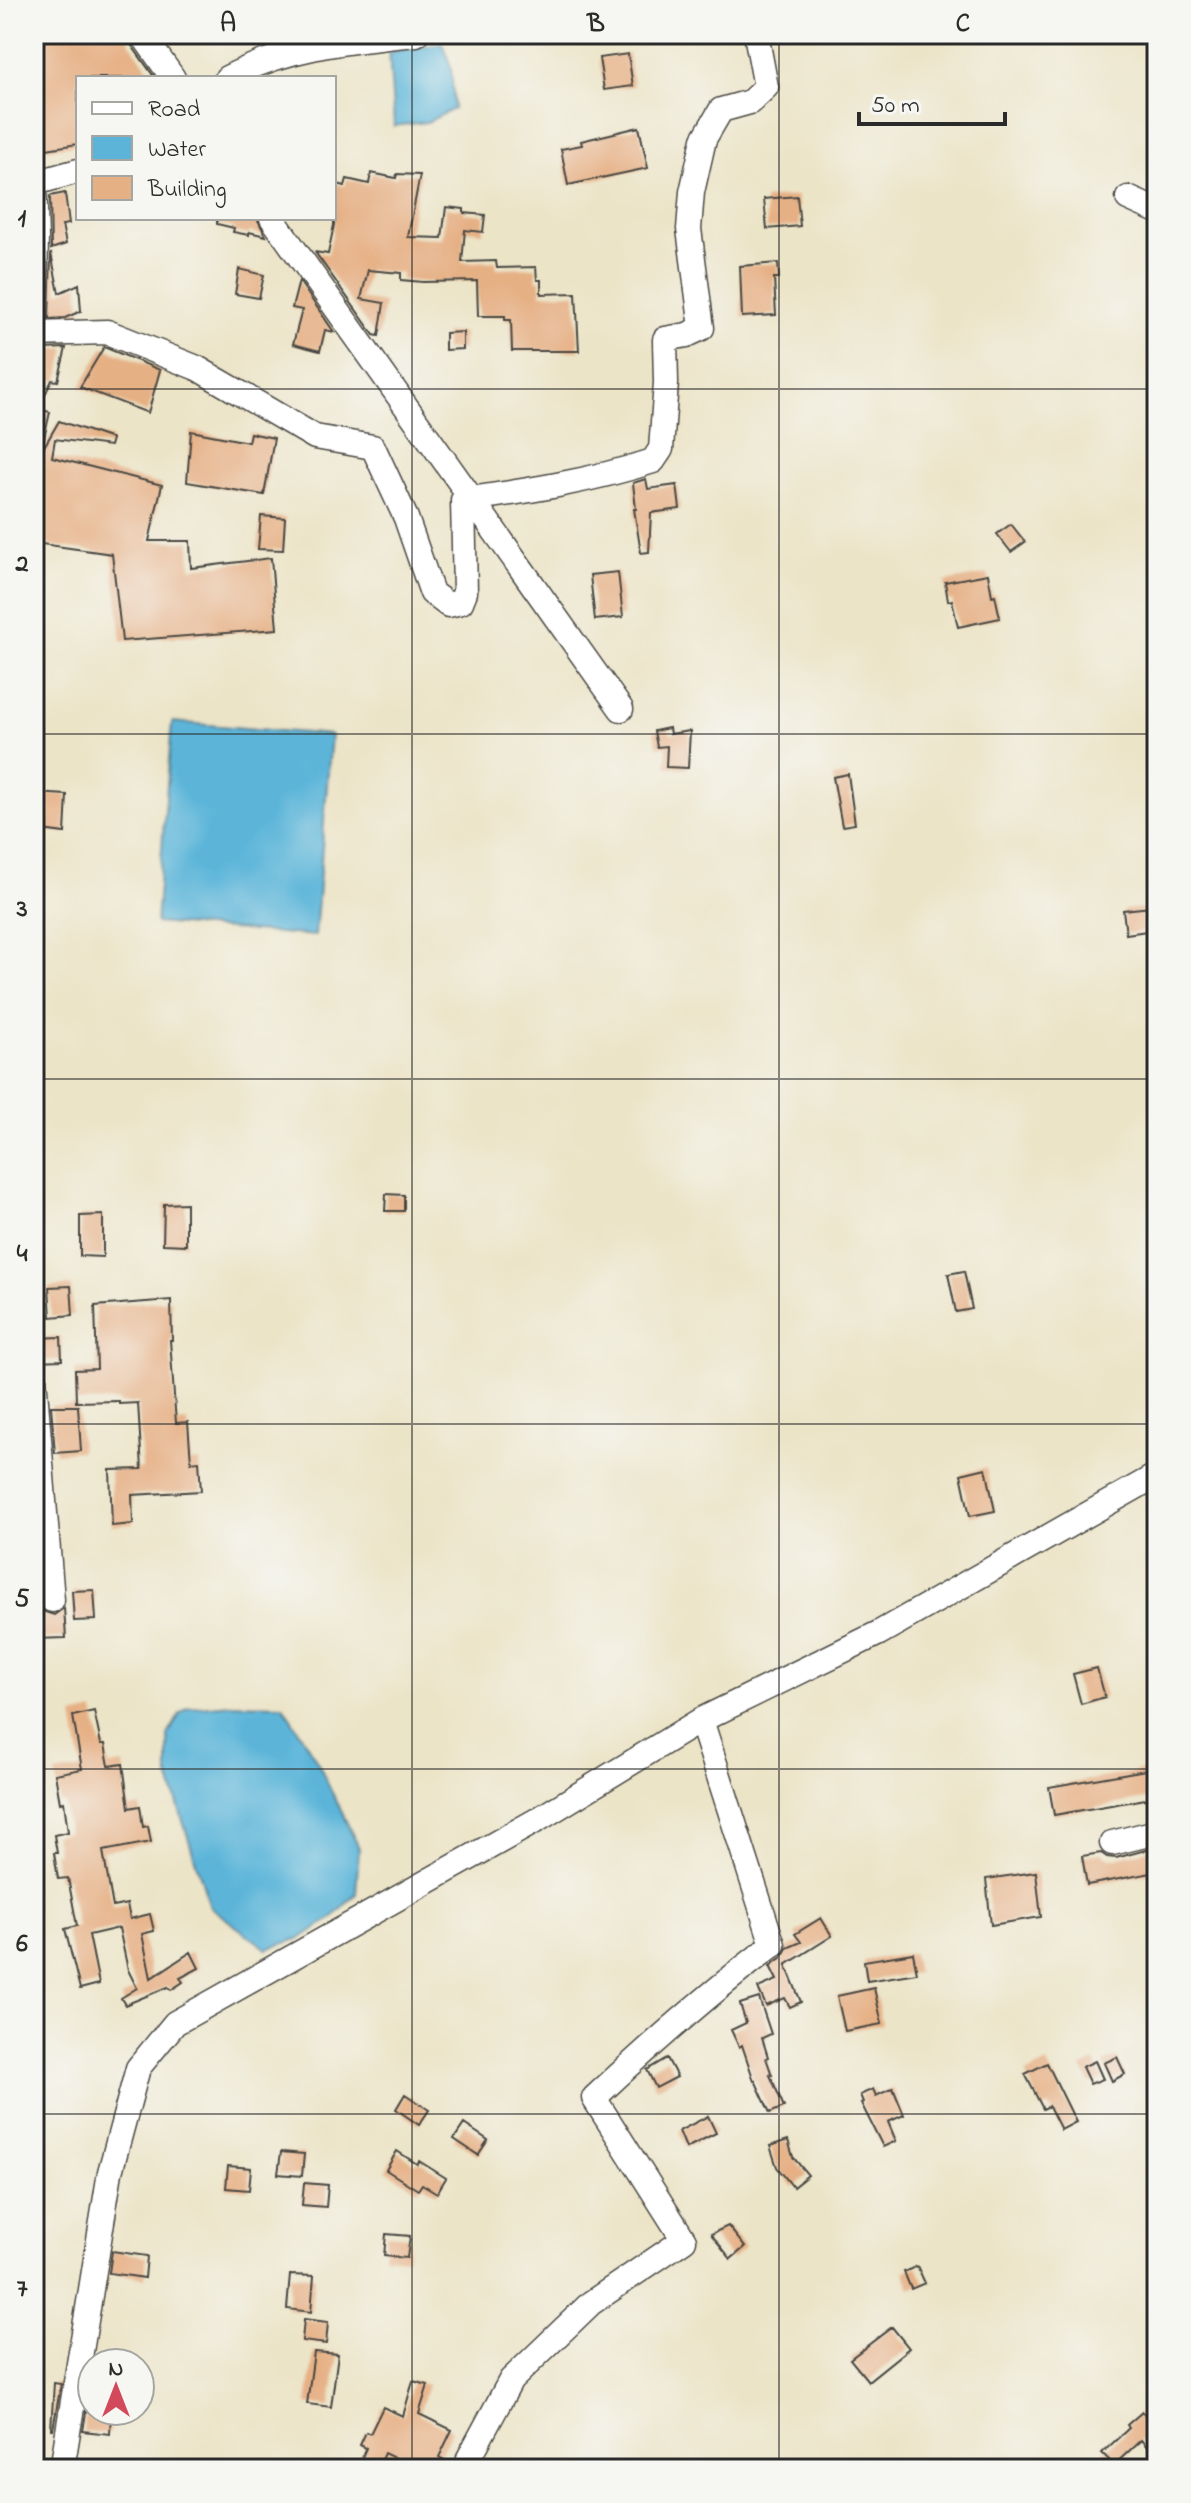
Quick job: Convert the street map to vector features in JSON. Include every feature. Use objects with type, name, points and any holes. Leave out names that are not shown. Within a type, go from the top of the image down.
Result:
[{"type":"street","points":[[142,34],[172,76]]},
{"type":"street","points":[[231,76],[257,62],[328,43],[416,34]]},
{"type":"street","points":[[76,172],[34,182],[35,336],[107,332],[197,368],[315,437],[373,447],[406,518],[432,593],[448,605],[461,602],[465,592],[463,500],[581,481],[653,461],[661,449],[666,383],[665,339],[687,335],[702,328],[689,229],[692,192],[704,139],[721,110],[750,102],[766,87],[756,34]]},
{"type":"street","points":[[1128,198],[1157,211]]},
{"type":"street","points":[[273,220],[621,709]]},
{"type":"street","points":[[34,1377],[52,1600]]},
{"type":"street","points":[[62,2469],[110,2172],[138,2068],[175,2023],[539,1819],[701,1720],[879,1633],[1157,1475]]},
{"type":"street","points":[[468,2469],[469,2458],[511,2380],[591,2303],[684,2240],[594,2098],[686,2014],[773,1945],[701,1720]]},
{"type":"street","points":[[1112,1843],[1157,1832]]},
{"type":"water","points":[[442,43],[451,67],[454,109],[427,122],[394,126],[389,52]]},
{"type":"water","points":[[172,722],[331,735],[315,936],[156,923]]},
{"type":"water","points":[[231,1704],[283,1705],[318,1763],[359,1848],[356,1894],[331,1919],[301,1938],[267,1949],[210,1907],[168,1773],[168,1735],[180,1714],[188,1708]]},
{"type":"building","points":[[34,34],[127,34],[154,76],[76,76],[76,144],[34,151]]},
{"type":"building","points":[[628,54],[633,86],[604,90],[599,58]]},
{"type":"building","points":[[639,127],[648,168],[568,185],[561,149]]},
{"type":"building","points":[[371,173],[396,178],[397,174],[420,175],[408,237],[442,238],[446,207],[485,215],[483,232],[465,230],[462,262],[496,261],[497,268],[536,267],[537,280],[541,280],[541,294],[576,293],[579,351],[512,351],[511,320],[505,320],[505,316],[478,316],[477,281],[401,280],[401,273],[368,270],[361,299],[384,303],[379,336],[374,335],[315,252],[328,254],[336,220],[336,184],[345,186],[347,179],[369,184]]},
{"type":"building","points":[[65,193],[69,224],[62,225],[66,244],[51,249],[50,196]]},
{"type":"building","points":[[797,196],[800,226],[767,229],[764,199]]},
{"type":"building","points":[[217,220],[258,220],[266,236],[233,232],[234,228],[217,224]]},
{"type":"building","points":[[51,253],[59,293],[79,284],[81,311],[65,318],[49,319]]},
{"type":"building","points":[[778,263],[779,278],[774,278],[776,315],[742,317],[740,266]]},
{"type":"building","points":[[239,269],[264,275],[259,298],[235,294]]},
{"type":"building","points":[[299,281],[334,332],[325,330],[320,351],[293,344],[302,310],[292,308]]},
{"type":"building","points":[[463,332],[463,349],[445,350],[445,333]]},
{"type":"building","points":[[104,347],[160,370],[148,413],[80,387]]},
{"type":"building","points":[[66,348],[58,381],[52,380],[38,409],[50,412],[41,452],[59,421],[112,439],[110,446],[55,439],[52,457],[162,485],[149,541],[190,541],[191,568],[271,558],[277,629],[122,641],[112,554],[34,543],[34,463],[38,455],[34,455],[34,353],[44,349]]},
{"type":"building","points":[[191,431],[248,442],[250,433],[274,438],[264,495],[187,482]]},
{"type":"building","points":[[646,479],[648,489],[677,485],[680,509],[651,513],[649,552],[641,553],[633,483]]},
{"type":"building","points":[[261,516],[285,518],[283,550],[258,549]]},
{"type":"building","points":[[1011,524],[1025,542],[1011,552],[997,534]]},
{"type":"building","points":[[618,572],[623,617],[595,620],[590,575]]},
{"type":"building","points":[[988,574],[1000,618],[958,627],[945,582]]},
{"type":"building","points":[[669,728],[670,734],[690,731],[688,768],[666,767],[667,746],[657,747],[654,731]]},
{"type":"building","points":[[848,774],[855,824],[842,826],[833,777]]},
{"type":"building","points":[[34,793],[67,795],[65,833],[34,829]]},
{"type":"building","points":[[1151,907],[1154,930],[1126,934],[1123,910]]},
{"type":"building","points":[[386,1194],[404,1195],[404,1211],[385,1211]]},
{"type":"building","points":[[186,1203],[186,1245],[163,1244],[164,1204]]},
{"type":"building","points":[[103,1215],[103,1257],[80,1256],[80,1216]]},
{"type":"building","points":[[964,1271],[972,1309],[956,1312],[948,1274]]},
{"type":"building","points":[[71,1286],[73,1315],[51,1317],[49,1287]]},
{"type":"building","points":[[171,1300],[170,1340],[176,1423],[188,1422],[191,1462],[199,1461],[201,1491],[132,1495],[133,1524],[112,1526],[110,1470],[142,1469],[138,1403],[76,1402],[75,1370],[97,1369],[95,1306]]},
{"type":"building","points":[[61,1337],[62,1360],[34,1361],[34,1338]]},
{"type":"building","points":[[51,1406],[78,1406],[81,1451],[55,1453]]},
{"type":"building","points":[[986,1468],[995,1511],[970,1516],[961,1474]]},
{"type":"building","points":[[94,1590],[96,1620],[74,1621],[72,1591]]},
{"type":"building","points":[[64,1608],[66,1638],[34,1639],[34,1613],[42,1611],[54,1615]]},
{"type":"building","points":[[1097,1668],[1105,1697],[1081,1704],[1073,1674]]},
{"type":"building","points":[[94,1711],[109,1766],[123,1764],[129,1808],[140,1806],[143,1827],[148,1826],[151,1842],[103,1851],[113,1907],[127,1904],[130,1919],[150,1914],[154,1931],[142,1934],[151,1978],[191,1952],[199,1968],[180,1978],[183,1982],[171,1990],[168,1987],[125,2005],[121,1998],[137,1988],[128,1970],[119,1928],[89,1935],[99,1984],[80,1989],[65,1929],[77,1926],[68,1878],[58,1879],[54,1853],[57,1853],[54,1835],[68,1832],[64,1802],[60,1803],[55,1774],[82,1769],[73,1716]]},
{"type":"building","points":[[1157,1768],[1157,1797],[1054,1815],[1049,1787]]},
{"type":"building","points":[[1157,1847],[1157,1872],[1087,1885],[1082,1856],[1101,1853],[1116,1858]]},
{"type":"building","points":[[1036,1872],[1041,1917],[991,1925],[986,1879]]},
{"type":"building","points":[[821,1918],[832,1936],[786,1965],[801,2002],[790,2007],[785,1998],[766,2006],[758,1988],[777,1980],[770,1966],[782,1957],[787,1948],[801,1942],[795,1934]]},
{"type":"building","points":[[913,1953],[917,1973],[867,1981],[864,1961]]},
{"type":"building","points":[[874,1988],[882,2024],[845,2031],[837,1996]]},
{"type":"building","points":[[759,1998],[771,2034],[762,2038],[766,2058],[784,2107],[770,2113],[754,2081],[742,2045],[739,2047],[731,2030],[746,2023],[740,2004]]},
{"type":"building","points":[[1117,2057],[1125,2074],[1112,2081],[1104,2063]]},
{"type":"building","points":[[667,2058],[677,2077],[656,2088],[647,2070]]},
{"type":"building","points":[[1095,2061],[1103,2079],[1090,2084],[1082,2067]]},
{"type":"building","points":[[1047,2063],[1076,2122],[1061,2130],[1049,2106],[1043,2109],[1025,2074]]},
{"type":"building","points":[[893,2088],[904,2115],[888,2122],[896,2141],[883,2147],[860,2095],[873,2089],[876,2096]]},
{"type":"building","points":[[405,2094],[429,2110],[419,2125],[396,2109]]},
{"type":"building","points":[[708,2116],[716,2133],[686,2148],[679,2131]]},
{"type":"building","points":[[464,2124],[488,2140],[478,2155],[454,2139]]},
{"type":"building","points":[[788,2140],[793,2157],[808,2175],[793,2187],[777,2167],[770,2146]]},
{"type":"building","points":[[397,2151],[446,2178],[437,2193],[422,2184],[418,2190],[386,2170]]},
{"type":"building","points":[[281,2152],[304,2154],[302,2176],[278,2174]]},
{"type":"building","points":[[228,2166],[251,2168],[249,2190],[226,2188]]},
{"type":"building","points":[[304,2183],[328,2185],[326,2207],[302,2205]]},
{"type":"building","points":[[728,2226],[745,2247],[731,2259],[711,2234]]},
{"type":"building","points":[[386,2234],[410,2236],[407,2258],[384,2256]]},
{"type":"building","points":[[112,2251],[147,2256],[145,2278],[109,2273]]},
{"type":"building","points":[[917,2266],[925,2283],[911,2289],[904,2272]]},
{"type":"building","points":[[290,2275],[314,2276],[311,2312],[287,2309]]},
{"type":"building","points":[[304,2319],[328,2322],[326,2344],[302,2341]]},
{"type":"building","points":[[892,2327],[909,2348],[868,2381],[850,2359]]},
{"type":"building","points":[[314,2352],[338,2354],[331,2407],[307,2404]]},
{"type":"building","points":[[413,2381],[428,2385],[419,2414],[452,2430],[439,2457],[453,2465],[453,2469],[417,2469],[384,2453],[377,2469],[357,2469],[366,2448],[360,2445],[366,2432],[370,2434],[383,2407],[403,2416]]},
{"type":"building","points":[[54,2383],[61,2384],[51,2429]]},
{"type":"building","points":[[1142,2412],[1157,2429],[1157,2458],[1141,2440],[1114,2465],[1102,2453]]},
{"type":"building","points":[[84,2427],[110,2427],[110,2434],[83,2431]]}]
